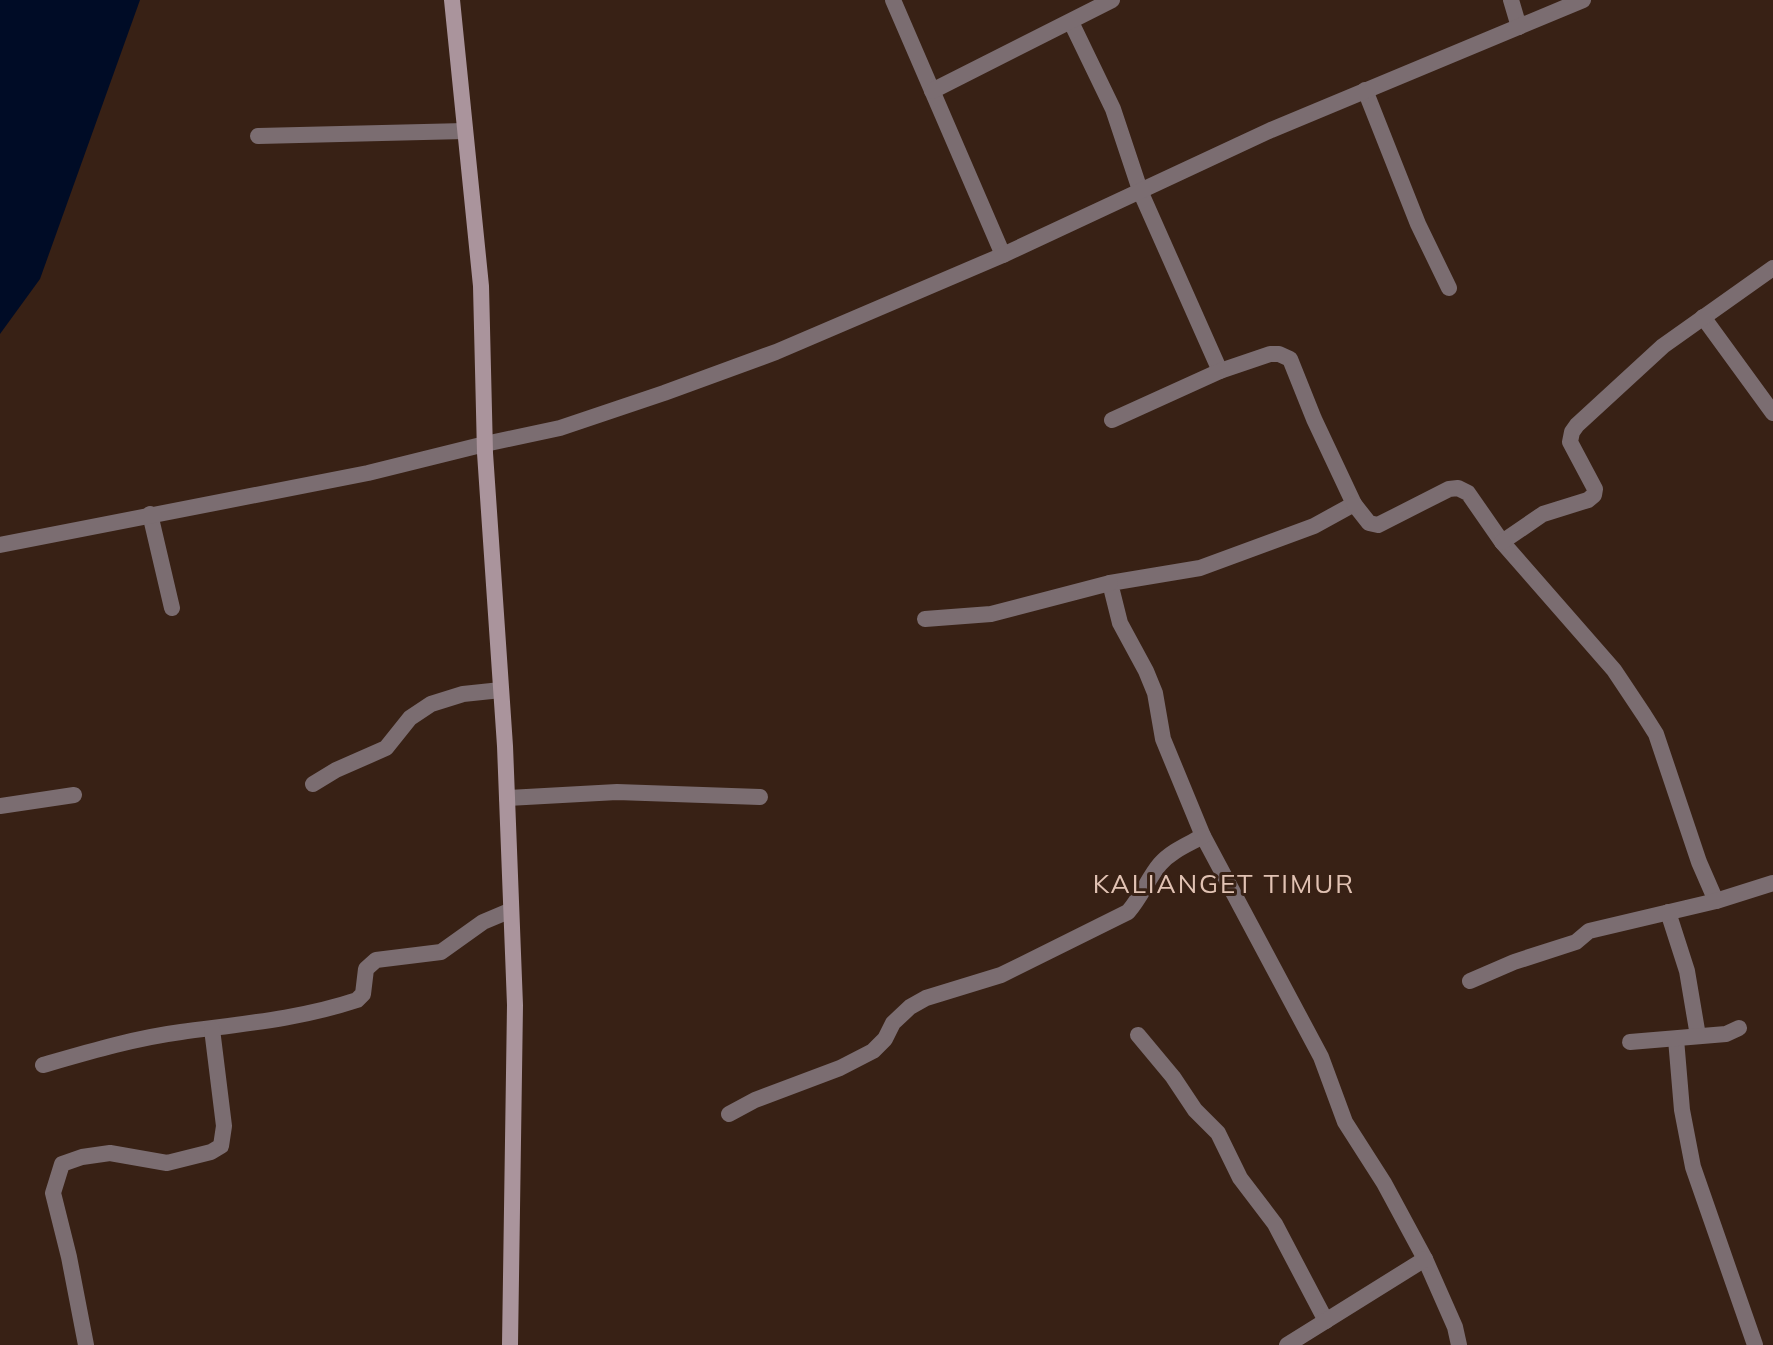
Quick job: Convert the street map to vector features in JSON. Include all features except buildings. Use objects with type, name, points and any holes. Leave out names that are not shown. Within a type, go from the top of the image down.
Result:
[{"type":"main road","points":[[452,0],[481,286],[485,444],[507,798],[515,1005],[510,1345]]},
{"type":"street","points":[[893,0],[1003,255]]},
{"type":"street","points":[[932,91],[1112,0]]},
{"type":"street","points":[[1511,0],[1519,27]]},
{"type":"street","points":[[0,545],[368,473],[560,428],[664,393],[776,352],[1003,255],[1271,130],[1583,0]]},
{"type":"street","points":[[1071,22],[1113,109],[1141,193],[1220,371]]},
{"type":"street","points":[[1365,90],[1418,224],[1449,288]]},
{"type":"street","points":[[258,136],[465,131]]},
{"type":"street","points":[[1502,542],[1543,514],[1588,500],[1594,495],[1595,489],[1570,442],[1572,432],[1663,346],[1773,268]]},
{"type":"street","points":[[1703,317],[1772,410]]},
{"type":"street","points":[[1112,420],[1220,371],[1270,354],[1279,354],[1290,359],[1354,504],[1369,523],[1378,525],[1449,489],[1458,488],[1468,493],[1502,542],[1586,636],[1656,734],[1699,862],[1716,901]]},
{"type":"street","points":[[925,619],[991,614],[1130,578],[1200,568],[1314,526],[1354,504]]},
{"type":"street","points":[[150,514],[172,608]]},
{"type":"street","points":[[1110,583],[1120,623],[1155,693],[1163,739],[1203,836],[1314,1042],[1345,1122],[1384,1183],[1425,1259],[1455,1327],[1459,1345]]},
{"type":"street","points":[[313,784],[386,748],[410,718],[431,704],[463,694],[501,690]]},
{"type":"street","points":[[507,798],[617,792],[760,797]]},
{"type":"street","points":[[0,806],[74,795]]},
{"type":"street","points":[[729,1114],[755,1100],[840,1068],[873,1051],[885,1039],[893,1023],[910,1007],[926,998],[1001,975],[1128,912],[1140,899],[1158,866],[1169,855],[1203,836]]},
{"type":"street","points":[[1470,981],[1514,962],[1576,942],[1589,931],[1716,901],[1773,883]]},
{"type":"street","points":[[43,1065],[93,1050],[179,1032],[277,1020],[357,1000],[363,994],[366,969],[376,960],[441,952],[483,922],[509,911]]},
{"type":"street","points":[[1668,912],[1687,971],[1698,1036]]},
{"type":"street","points":[[1630,1042],[1726,1034],[1739,1028]]},
{"type":"street","points":[[86,1345],[53,1193],[62,1164],[110,1153],[167,1163],[211,1152],[221,1146],[224,1126],[212,1029]]},
{"type":"street","points":[[1138,1035],[1173,1077],[1195,1110],[1218,1133],[1240,1178],[1275,1224],[1326,1321]]},
{"type":"street","points":[[1676,1039],[1682,1110],[1693,1167],[1755,1345]]},
{"type":"street","points":[[1287,1345],[1425,1259]]},
{"type":"water","points":[[0,0],[140,0],[40,279],[0,334]]},
{"type":"district","name":"KALIANGET TIMUR","points":[[1224,884]]}]
